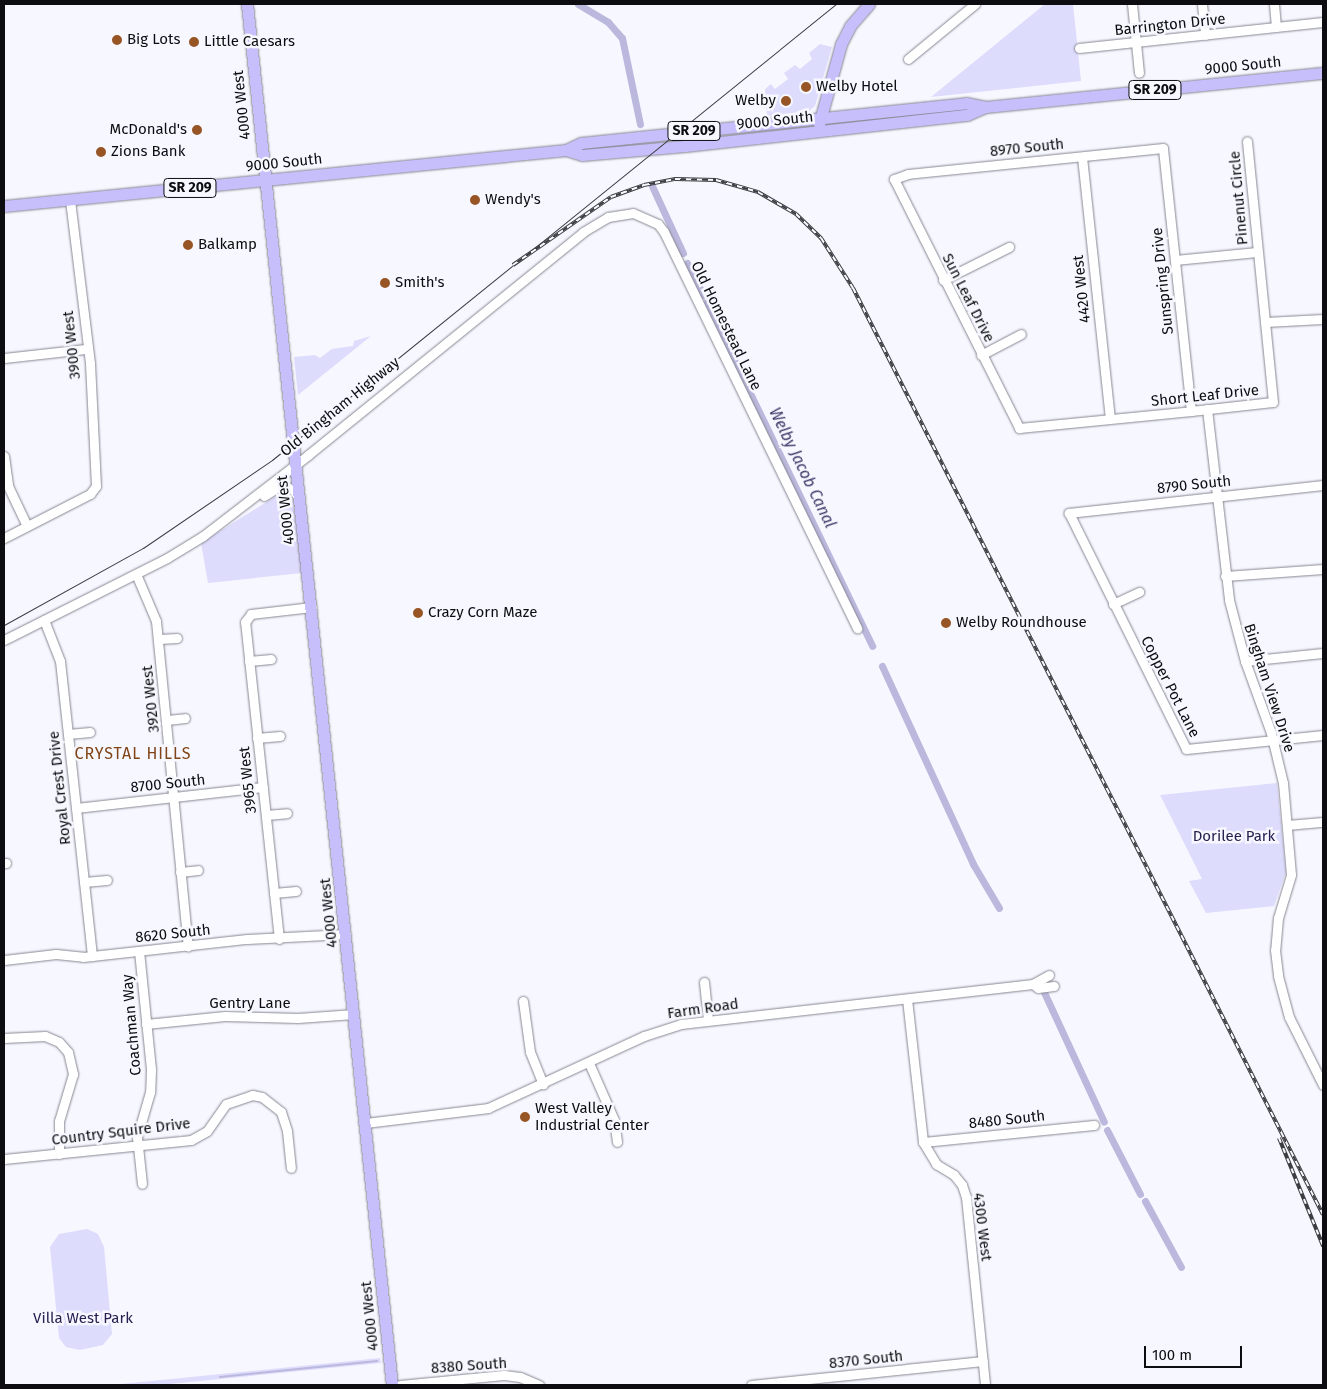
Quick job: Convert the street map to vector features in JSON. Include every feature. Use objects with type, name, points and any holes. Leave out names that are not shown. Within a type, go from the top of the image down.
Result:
[{"type":"main road","name":"4000 West","points":[[247,4],[312,607],[392,1385]]},
{"type":"main road","points":[[685,146],[735,134],[818,124],[824,118],[841,44],[850,26],[869,4]]},
{"type":"main road","name":"9000 South","points":[[566,150],[581,142],[966,103],[986,107],[1323,73]]},
{"type":"main road","name":"9000 South","points":[[4,206],[566,150],[582,154],[685,146],[967,115],[986,107]]},
{"type":"street","points":[[1132,4],[1139,73]]},
{"type":"street","points":[[1202,4],[1205,35]]},
{"type":"street","points":[[1274,4],[1276,27]]},
{"type":"street","points":[[908,59],[970,5]]},
{"type":"street","name":"Barrington Drive","points":[[1079,48],[1323,22]]},
{"type":"street","name":"Pinenut Circle","points":[[1247,141],[1257,252]]},
{"type":"street","name":"8970 South","points":[[894,179],[908,174],[1163,148]]},
{"type":"street","name":"Sunspring Drive","points":[[1163,148],[1191,411]]},
{"type":"street","name":"4420 West","points":[[1082,157],[1110,419]]},
{"type":"street","name":"Sun Leaf Drive","points":[[894,179],[943,280],[1019,428]]},
{"type":"street","name":"3900 West","points":[[27,526],[90,494],[96,488],[86,349],[70,199]]},
{"type":"street","name":"Old Bingham Highway","points":[[4,640],[182,550],[235,512],[296,464],[583,232],[608,217],[633,213]]},
{"type":"street","name":"Old Homestead Lane","points":[[633,213],[658,224],[664,232],[857,628]]},
{"type":"street","points":[[943,280],[1009,247]]},
{"type":"street","points":[[1175,260],[1257,252]]},
{"type":"street","name":"Short Leaf Drive","points":[[1019,428],[1273,402],[1257,252]]},
{"type":"street","points":[[1265,322],[1323,319]]},
{"type":"street","points":[[981,355],[1021,334]]},
{"type":"street","points":[[4,357],[86,349]]},
{"type":"street","name":"Bingham View Drive","points":[[1207,409],[1225,576],[1245,661],[1273,740],[1287,825],[1292,875],[1278,918],[1275,950],[1278,976],[1289,1017],[1321,1076],[1323,1085]]},
{"type":"street","points":[[4,456],[8,486],[27,526],[4,538]]},
{"type":"street","points":[[235,512],[281,485],[292,489],[300,499]]},
{"type":"street","name":"8790 South","points":[[1069,513],[1323,485]]},
{"type":"street","name":"Copper Pot Lane","points":[[1069,513],[1186,749],[1323,735]]},
{"type":"street","points":[[1225,576],[1323,569]]},
{"type":"street","name":"3920 West","points":[[136,574],[154,612],[158,639],[167,720],[172,798],[188,946]]},
{"type":"street","points":[[1113,604],[1139,592]]},
{"type":"street","name":"3965 West","points":[[279,940],[249,661],[247,617],[312,607]]},
{"type":"street","name":"Royal Crest Drive","points":[[44,620],[58,652],[92,956]]},
{"type":"street","points":[[158,639],[177,638]]},
{"type":"street","points":[[1245,661],[1323,653]]},
{"type":"street","points":[[249,661],[270,659]]},
{"type":"street","points":[[167,720],[185,718]]},
{"type":"street","points":[[68,734],[90,732]]},
{"type":"street","points":[[257,738],[280,736]]},
{"type":"street","name":"8700 South","points":[[76,808],[262,788]]},
{"type":"street","points":[[266,815],[287,813]]},
{"type":"street","points":[[1287,825],[1323,822]]},
{"type":"street","points":[[180,872],[198,870]]},
{"type":"street","points":[[84,882],[107,880]]},
{"type":"street","points":[[274,893],[296,891]]},
{"type":"street","name":"8620 South","points":[[4,957],[56,954],[92,956],[188,946],[346,934]]},
{"type":"street","name":"Coachman Way","points":[[139,952],[151,1081],[138,1128],[142,1184]]},
{"type":"street","points":[[1049,974],[1033,984],[1038,988],[1054,986]]},
{"type":"street","points":[[704,982],[708,1020]]},
{"type":"street","name":"Farm Road","points":[[366,1123],[481,1110],[543,1085],[655,1032],[708,1020],[1033,984]]},
{"type":"street","name":"4300 West","points":[[908,999],[923,1142],[936,1164],[954,1175],[962,1185],[966,1197],[985,1385]]},
{"type":"street","points":[[523,1001],[530,1052],[543,1085]]},
{"type":"street","name":"Gentry Lane","points":[[146,1024],[225,1016],[298,1018],[354,1014]]},
{"type":"street","points":[[4,1038],[45,1036],[59,1042],[68,1052],[74,1074],[59,1121],[59,1154]]},
{"type":"street","points":[[589,1063],[614,1120],[617,1142]]},
{"type":"street","name":"Country Squire Drive","points":[[4,1159],[138,1146],[199,1137],[232,1100],[257,1096],[270,1102],[281,1112],[287,1131],[291,1168]]},
{"type":"street","name":"8480 South","points":[[923,1142],[1094,1125]]},
{"type":"street","name":"8370 South","points":[[751,1385],[983,1361]]},
{"type":"street","name":"8380 South","points":[[400,1385],[504,1375],[520,1377],[539,1385]]},
{"type":"green space","points":[[1045,4],[1073,4],[1081,81],[931,97]]},
{"type":"green space","points":[[820,44],[832,47],[815,106],[809,111],[767,116],[765,89],[771,84],[775,89],[788,79],[784,73],[795,65],[800,69],[812,59],[809,53]]},
{"type":"green space","points":[[371,336],[298,395],[294,357],[315,355],[320,358],[332,349],[353,346],[354,341]]},
{"type":"green space","points":[[284,491],[293,500],[302,573],[208,583],[201,543]]},
{"type":"green space","name":"Dorilee Park","points":[[1277,783],[1286,872],[1274,906],[1206,913],[1189,881],[1202,879],[1160,795]]},
{"type":"green space","name":"Villa West Park","points":[[87,1229],[98,1234],[104,1247],[112,1334],[103,1345],[80,1350],[66,1347],[59,1338],[50,1247],[59,1234]]},
{"type":"green space","points":[[380,1358],[381,1363],[159,1385],[111,1385]]},
{"type":"waterway","name":"Welby Jacob Canal","points":[[578,4],[608,22],[622,38],[640,124]]},
{"type":"waterway","name":"Welby Jacob Canal","points":[[652,186],[683,253]]},
{"type":"waterway","name":"Welby Jacob Canal","points":[[687,263],[703,295]]},
{"type":"waterway","name":"Welby Jacob Canal","points":[[706,302],[872,646]]},
{"type":"waterway","name":"Welby Jacob Canal","points":[[882,666],[973,864],[999,908]]},
{"type":"waterway","name":"Welby Jacob Canal","points":[[1043,990],[1104,1122]]},
{"type":"waterway","name":"Welby Jacob Canal","points":[[1107,1130],[1140,1194]]},
{"type":"waterway","name":"Welby Jacob Canal","points":[[1145,1201],[1181,1267]]},
{"type":"waterway","points":[[220,1377],[377,1361]]},
{"type":"tram line","points":[[4,625],[143,548],[272,460],[836,4]]},
{"type":"railway","points":[[513,265],[611,197],[644,185],[675,179],[716,180],[758,192],[796,214],[821,238],[853,288],[1323,1215]]},
{"type":"railway","points":[[1279,1138],[1323,1246]]},
{"type":"place","name":"Big Lots","points":[[117,40]]},
{"type":"place","name":"Little Caesars","points":[[194,42]]},
{"type":"place","name":"Welby Hotel","points":[[806,87]]},
{"type":"place","name":"Welby","points":[[786,101]]},
{"type":"place","name":"McDonald's","points":[[197,130]]},
{"type":"place","name":"Zions Bank","points":[[101,152]]},
{"type":"place","name":"Wendy's","points":[[475,200]]},
{"type":"place","name":"Balkamp","points":[[188,245]]},
{"type":"place","name":"Smith's","points":[[385,283]]},
{"type":"place","name":"Crazy Corn Maze","points":[[418,613]]},
{"type":"place","name":"Welby Roundhouse","points":[[946,623]]},
{"type":"place","name":"West Valley Industrial Center","points":[[525,1117]]},
{"type":"district","name":"CRYSTAL HILLS","points":[[133,754]]}]
